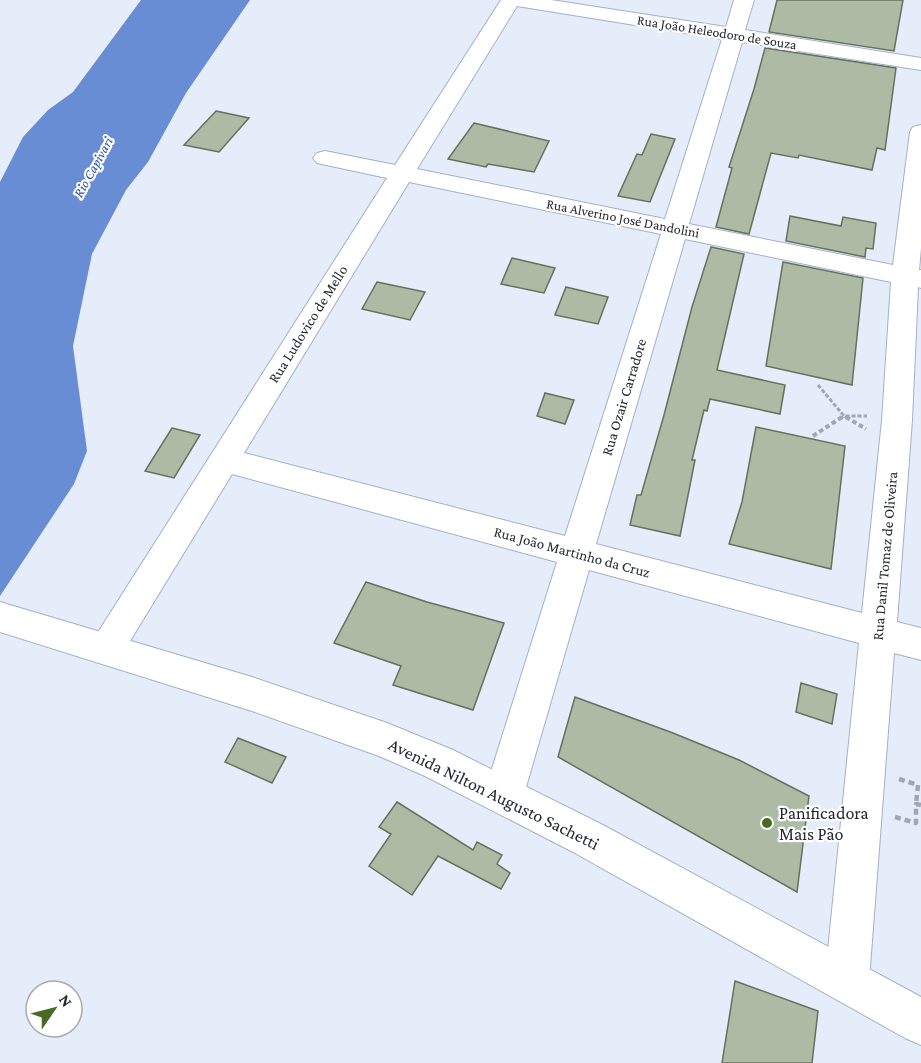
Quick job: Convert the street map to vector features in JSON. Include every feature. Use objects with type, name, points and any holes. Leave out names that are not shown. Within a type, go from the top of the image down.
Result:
[{"type":"street","name":"Rua João Heleodoro de Souza","points":[[512,0],[921,64]]},
{"type":"street","name":"Rua Ludovico de Mello","points":[[106,648],[512,0]]},
{"type":"street","name":"Rua Ozair Carradore","points":[[504,795],[744,0]]},
{"type":"street","name":"Rua Danil Tomaz de Oliveira","points":[[848,980],[896,429],[913,277],[921,132]]},
{"type":"street","name":"Rua Alverino José Dandolini","points":[[324,158],[913,277]]},
{"type":"street","name":"Rua João Martinho da Cruz","points":[[224,460],[921,644]]},
{"type":"street","name":"Avenida Nilton Augusto Sachetti","points":[[3,618],[252,694],[387,741],[504,795],[848,980],[921,1022]]},
{"type":"path","points":[[818,385],[844,416],[878,435],[896,429]]},
{"type":"path","points":[[813,436],[844,416],[879,416],[896,429]]},
{"type":"water","name":"Rio Capivari","points":[[141,0],[250,0],[186,93],[148,162],[126,190],[92,254],[73,346],[87,451],[74,484],[0,596],[0,182],[23,137],[48,110],[73,92]]},
{"type":"building","points":[[777,0],[903,0],[894,51],[769,32]]},
{"type":"building","points":[[765,48],[896,68],[885,150],[877,148],[872,170],[799,155],[798,158],[771,153],[749,234],[716,227],[732,168],[729,167]]},
{"type":"building","points":[[216,111],[249,118],[219,152],[184,145]]},
{"type":"building","points":[[474,123],[549,141],[534,172],[488,164],[486,167],[448,159]]},
{"type":"building","points":[[651,134],[675,139],[650,202],[618,196],[637,154],[642,155]]},
{"type":"building","points":[[790,216],[841,226],[843,217],[876,223],[873,249],[866,248],[865,257],[786,241]]},
{"type":"building","points":[[711,247],[744,254],[717,370],[785,385],[780,414],[710,399],[707,411],[704,410],[692,460],[695,460],[680,536],[630,525],[637,495],[641,495],[692,307]]},
{"type":"building","points":[[512,258],[555,268],[544,293],[501,284]]},
{"type":"building","points":[[783,262],[863,278],[852,385],[766,366]]},
{"type":"building","points":[[377,282],[425,292],[410,320],[362,309]]},
{"type":"building","points":[[566,287],[608,297],[598,324],[555,315]]},
{"type":"building","points":[[545,393],[574,400],[565,424],[537,416]]},
{"type":"building","points":[[756,427],[845,446],[831,569],[729,544],[742,502]]},
{"type":"building","points":[[172,428],[200,435],[174,478],[145,471]]},
{"type":"building","points":[[366,582],[504,623],[473,710],[393,685],[401,666],[334,643]]},
{"type":"building","points":[[801,683],[837,694],[832,724],[796,712]]},
{"type":"building","points":[[575,697],[739,760],[809,796],[797,892],[558,757]]},
{"type":"building","points":[[238,738],[286,757],[272,783],[225,762]]},
{"type":"building","points":[[397,802],[473,850],[477,842],[502,855],[497,864],[510,873],[501,889],[438,856],[412,895],[369,866],[391,834],[379,827]]},
{"type":"building","points":[[735,981],[818,1011],[812,1063],[722,1063]]},
{"type":"place","name":"Panificadora Mais Pão","points":[[767,823]]}]
